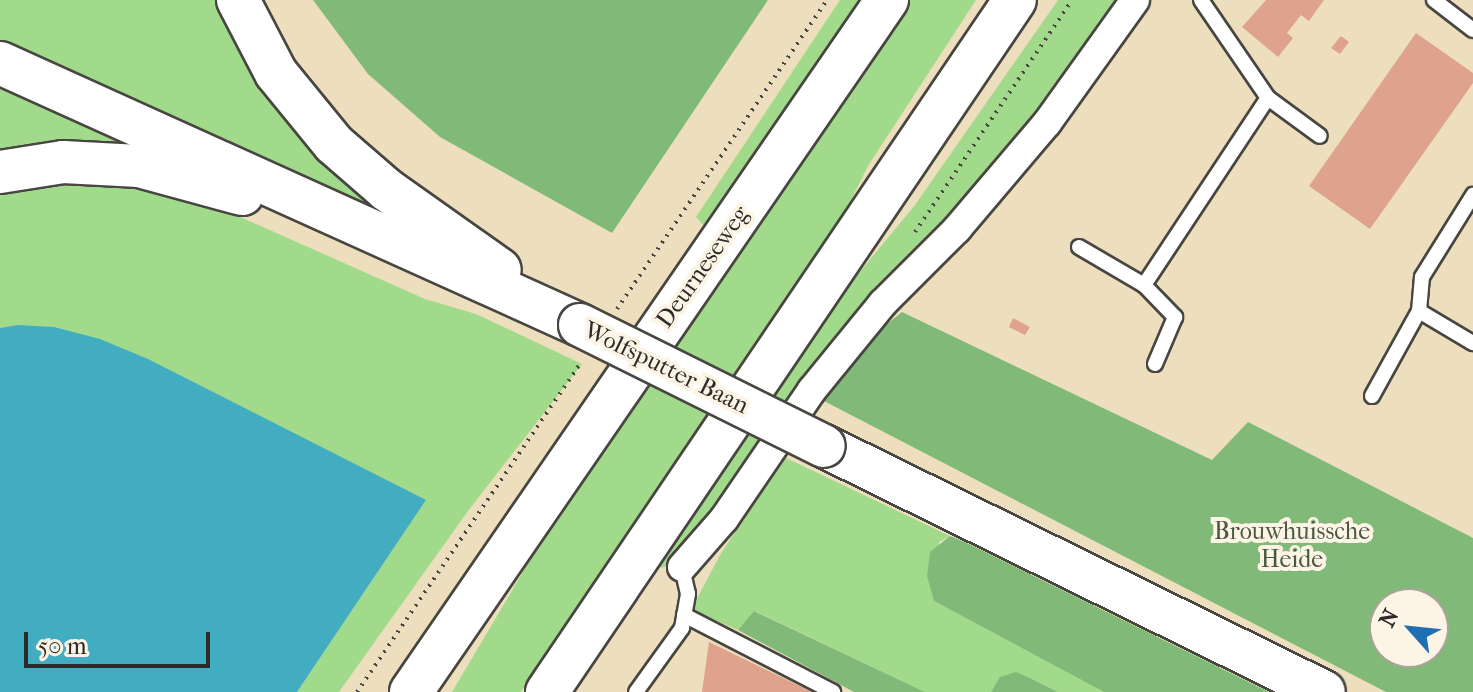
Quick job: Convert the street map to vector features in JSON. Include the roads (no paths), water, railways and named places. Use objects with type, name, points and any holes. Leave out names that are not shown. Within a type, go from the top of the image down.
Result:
[{"type":"main road","points":[[238,0],[276,73],[334,144],[420,215],[580,325]]},
{"type":"main road","name":"Deurneseweg","points":[[411,692],[887,0]]},
{"type":"main road","points":[[547,692],[1015,0]]},
{"type":"main road","name":"Wolfsputter Baan","points":[[0,63],[580,325],[1324,692]]},
{"type":"main road","points":[[0,172],[63,162],[139,166],[290,209],[412,251]]},
{"type":"street","points":[[682,567],[724,519],[812,390],[883,303],[957,229],[1047,123],[1135,0]]},
{"type":"lane","points":[[1201,0],[1268,98],[1320,136]]},
{"type":"lane","points":[[1434,0],[1470,21]]},
{"type":"lane","points":[[1144,285],[1268,98]]},
{"type":"lane","points":[[1372,396],[1419,311],[1422,277],[1473,195]]},
{"type":"lane","points":[[1079,247],[1144,285],[1175,317],[1155,364]]},
{"type":"lane","points":[[1419,311],[1473,343]]},
{"type":"lane","points":[[636,692],[682,628],[688,594],[682,567]]},
{"type":"lane","points":[[684,615],[833,692]]},
{"type":"water","points":[[17,325],[54,327],[100,339],[148,359],[426,500],[297,692],[0,692],[0,328]]},
{"type":"park label","name":"Brouwhuissche Heide","points":[[1292,546]]}]
